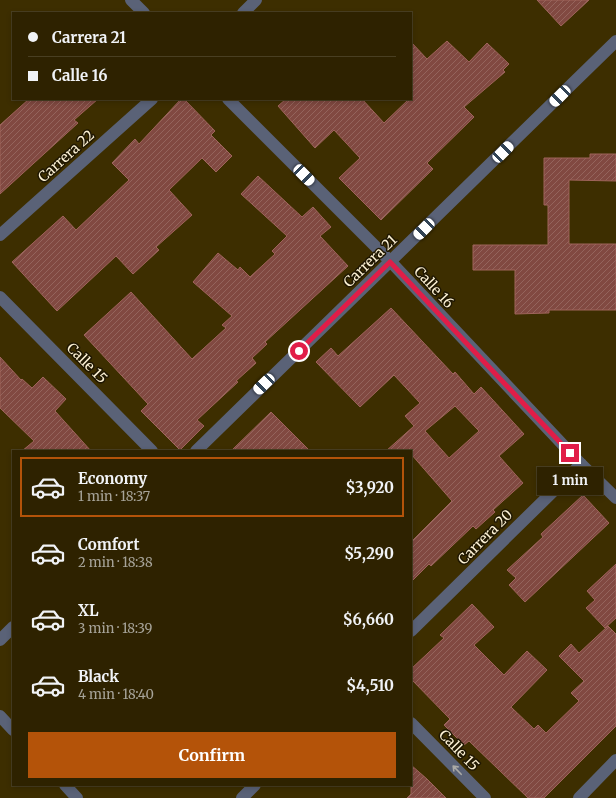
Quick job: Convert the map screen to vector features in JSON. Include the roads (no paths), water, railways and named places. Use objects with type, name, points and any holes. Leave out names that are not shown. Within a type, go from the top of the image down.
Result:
[{"type":"street","points":[[131,0],[143,12]]},
{"type":"street","points":[[244,12],[256,0]]},
{"type":"street","name":"Carrera 21","points":[[197,450],[616,41]]},
{"type":"street","name":"Carrera 22","points":[[0,235],[151,100]]},
{"type":"street","name":"Calle 16","points":[[229,100],[390,262],[581,464],[616,498]]},
{"type":"street","name":"Calle 15","points":[[0,297],[151,450]]},
{"type":"street","name":"Carrera 20","points":[[412,630],[581,464]]},
{"type":"street","points":[[0,640],[12,628]]},
{"type":"street","points":[[0,716],[12,729]]},
{"type":"street","name":"Calle 15","points":[[412,724],[485,798]]},
{"type":"street","points":[[579,798],[616,760]]},
{"type":"street","points":[[66,786],[77,798]]},
{"type":"street","points":[[242,798],[254,786]]}]
